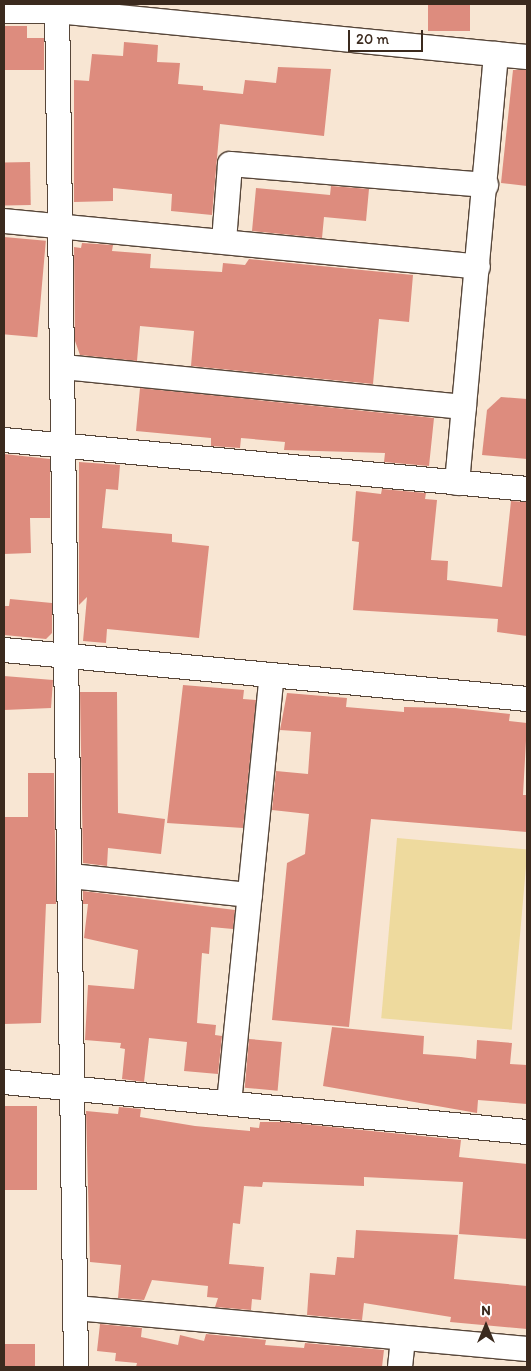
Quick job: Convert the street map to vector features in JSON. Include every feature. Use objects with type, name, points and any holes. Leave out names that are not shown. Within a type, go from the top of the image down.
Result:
[{"type":"street","points":[[4,11],[57,8],[527,57]]},
{"type":"street","points":[[57,8],[65,446],[76,1308],[79,1365]]},
{"type":"street","points":[[456,482],[486,185],[496,54]]},
{"type":"street","points":[[224,242],[230,164],[486,185]]},
{"type":"street","points":[[4,221],[478,266]]},
{"type":"street","points":[[63,367],[464,407]]},
{"type":"street","points":[[4,440],[527,489]]},
{"type":"street","points":[[4,650],[527,700]]},
{"type":"street","points":[[229,1103],[272,675]]},
{"type":"street","points":[[71,876],[250,894]]},
{"type":"street","points":[[4,1082],[527,1132]]},
{"type":"street","points":[[76,1308],[527,1349]]},
{"type":"street","points":[[400,1367],[403,1338]]},
{"type":"sand","points":[[397,838],[527,849],[512,1030],[381,1018]]},
{"type":"building","points":[[428,4],[470,4],[470,31],[428,31]]},
{"type":"building","points":[[4,26],[27,26],[27,38],[44,38],[44,70],[4,70]]},
{"type":"building","points":[[124,42],[158,45],[157,62],[180,63],[178,84],[203,86],[203,90],[243,94],[245,80],[276,83],[278,67],[331,69],[324,136],[220,124],[212,215],[171,211],[172,194],[113,188],[113,201],[74,202],[74,80],[89,81],[92,54],[123,56]]},
{"type":"building","points":[[513,70],[527,70],[527,186],[501,183]]},
{"type":"building","points":[[4,162],[30,162],[31,205],[5,205]]},
{"type":"building","points":[[331,186],[369,189],[366,221],[324,217],[322,238],[252,231],[256,188],[330,195]]},
{"type":"building","points":[[4,237],[46,241],[37,337],[4,334]]},
{"type":"building","points":[[82,243],[113,245],[112,251],[151,254],[150,268],[222,272],[223,263],[245,265],[249,259],[413,275],[409,322],[379,319],[373,384],[191,366],[194,331],[140,326],[137,361],[80,355],[75,341],[74,247],[81,248]]},
{"type":"building","points":[[140,388],[434,418],[429,466],[384,462],[385,453],[284,450],[285,442],[241,438],[240,448],[211,446],[211,438],[136,431]]},
{"type":"building","points":[[501,397],[527,399],[527,459],[482,455],[487,410]]},
{"type":"building","points":[[4,454],[50,459],[50,518],[30,518],[31,553],[4,554]]},
{"type":"building","points":[[79,462],[120,465],[118,490],[106,489],[102,528],[172,534],[172,542],[209,546],[199,638],[107,629],[106,643],[83,641],[87,597],[79,605]]},
{"type":"building","points":[[382,489],[426,493],[425,499],[437,500],[431,560],[448,561],[447,580],[502,587],[511,501],[527,502],[527,636],[497,632],[498,619],[353,610],[359,542],[352,541],[356,491],[381,494]]},
{"type":"building","points":[[10,599],[52,603],[52,633],[46,639],[4,635],[4,606],[9,606]]},
{"type":"building","points":[[4,676],[53,680],[51,708],[4,710]]},
{"type":"building","points":[[183,685],[244,690],[243,699],[256,700],[243,828],[167,823]]},
{"type":"building","points":[[80,692],[117,692],[118,813],[165,819],[161,854],[108,848],[107,866],[83,863]]},
{"type":"building","points":[[287,693],[347,698],[346,707],[404,712],[404,707],[455,708],[510,714],[509,721],[527,723],[523,795],[527,795],[527,832],[371,819],[349,1027],[272,1020],[287,863],[305,854],[309,814],[272,810],[276,771],[308,774],[311,732],[280,730]]},
{"type":"building","points":[[28,773],[54,773],[56,904],[46,904],[41,1023],[4,1024],[4,817],[28,817]]},
{"type":"building","points":[[83,891],[235,910],[233,929],[211,927],[209,954],[202,953],[197,1023],[216,1025],[215,1035],[222,1036],[218,1074],[184,1071],[187,1042],[149,1038],[144,1082],[122,1079],[125,1049],[120,1048],[121,1043],[85,1040],[88,985],[134,989],[138,950],[84,938],[88,904],[83,904]]},
{"type":"building","points":[[332,1027],[424,1036],[423,1054],[476,1059],[477,1040],[512,1043],[510,1064],[527,1065],[527,1104],[478,1100],[477,1113],[323,1086]]},
{"type":"building","points":[[249,1039],[282,1042],[278,1091],[245,1088]]},
{"type":"building","points":[[4,1106],[37,1106],[37,1190],[4,1190]]},
{"type":"building","points":[[119,1107],[141,1109],[140,1117],[195,1126],[250,1131],[250,1127],[259,1128],[260,1122],[283,1122],[461,1140],[459,1157],[527,1164],[527,1239],[459,1234],[463,1182],[364,1177],[364,1186],[263,1182],[262,1187],[244,1186],[240,1224],[233,1223],[229,1264],[264,1267],[261,1300],[252,1299],[251,1310],[215,1307],[218,1298],[207,1297],[208,1286],[152,1280],[144,1300],[118,1298],[121,1265],[90,1262],[86,1111],[118,1114]]},
{"type":"building","points":[[356,1230],[458,1235],[454,1279],[527,1286],[527,1329],[450,1322],[451,1317],[364,1303],[362,1320],[307,1315],[310,1273],[335,1275],[337,1257],[354,1258]]},
{"type":"building","points":[[100,1324],[142,1328],[141,1337],[178,1345],[180,1335],[204,1341],[206,1334],[266,1340],[265,1345],[304,1348],[305,1343],[384,1350],[382,1367],[136,1367],[137,1363],[115,1361],[116,1353],[97,1351]]},
{"type":"building","points":[[4,1344],[35,1344],[35,1367],[4,1367]]}]
